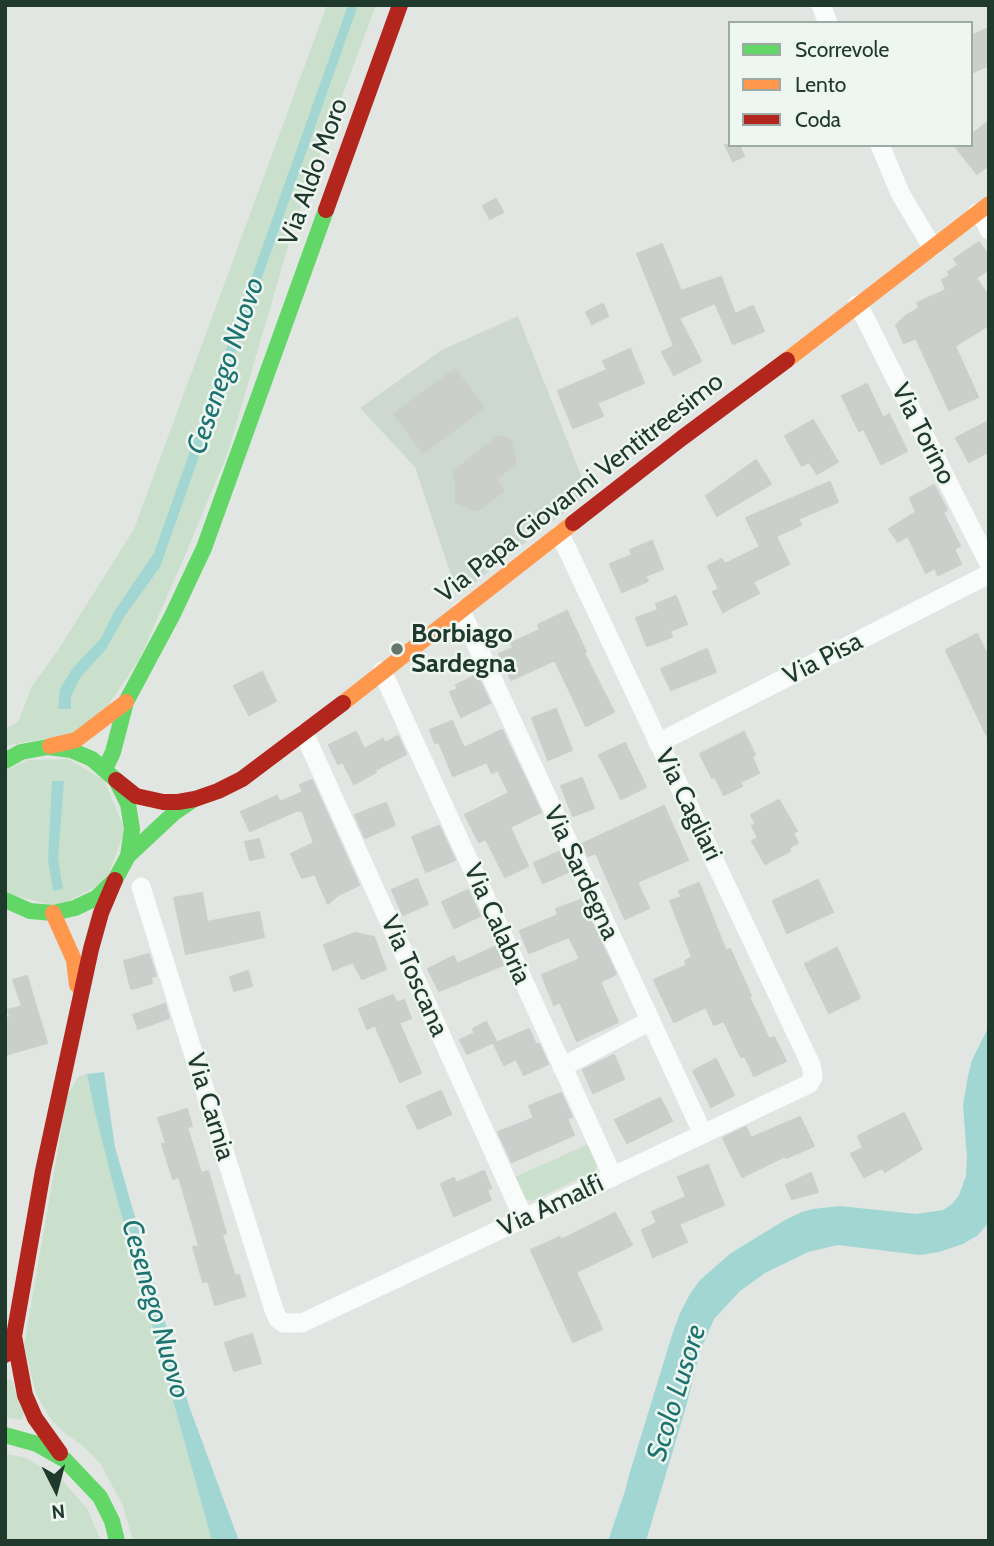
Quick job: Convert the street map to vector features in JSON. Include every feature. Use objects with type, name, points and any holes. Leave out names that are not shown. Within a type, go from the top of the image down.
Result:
[{"type":"main road","name":"Via Aldo Moro","points":[[110,774],[126,702],[172,616],[204,548],[400,5]]},
{"type":"main road","name":"Via Papa Giovanni Ventitreesimo","points":[[48,747],[71,750],[93,759],[136,796],[163,802],[195,799],[242,779],[983,208]]},
{"type":"main road","name":"Via Aldo Moro","points":[[5,761],[21,752],[76,740],[126,702]]},
{"type":"main road","points":[[5,1355],[14,1336],[43,1171],[78,1004],[101,913],[128,856],[132,830],[128,804],[110,774]]},
{"type":"main road","name":"Via Papa Giovanni Ventitreesimo","points":[[128,856],[174,813],[195,799]]},
{"type":"main road","points":[[5,900],[30,911],[53,913],[75,908],[96,898],[115,880]]},
{"type":"main road","points":[[9,920],[30,911]]},
{"type":"main road","points":[[53,913],[74,960],[78,1004]]},
{"type":"main road","points":[[14,1336],[25,1395],[35,1418],[65,1460],[100,1497],[112,1521],[117,1541]]},
{"type":"main road","points":[[5,1436],[37,1444],[65,1460]]},
{"type":"street","points":[[881,147],[900,193],[932,247]]},
{"type":"street","points":[[983,208],[989,230]]},
{"type":"street","name":"Via Torino","points":[[857,305],[989,564]]},
{"type":"street","name":"Via Cagliari","points":[[560,534],[811,1065],[813,1077]]},
{"type":"street","name":"Via Pisa","points":[[658,743],[989,574]]},
{"type":"street","name":"Via Sardegna","points":[[461,611],[704,1134]]},
{"type":"street","name":"Via Calabria","points":[[382,671],[613,1177]]},
{"type":"street","name":"Via Toscana","points":[[304,733],[524,1219]]},
{"type":"street","name":"Via Carnia","points":[[141,887],[274,1310],[284,1324]]},
{"type":"street","points":[[562,1067],[650,1021]]},
{"type":"street","name":"Via Amalfi","points":[[284,1324],[302,1323],[799,1090],[809,1084],[813,1077]]},
{"type":"shaded area","points":[[518,316],[588,493],[458,596],[415,467],[360,408],[442,350]]},
{"type":"green space","points":[[327,5],[376,5],[295,223],[228,452],[186,553],[140,658],[107,707],[75,733],[5,746],[5,729],[18,722],[32,686],[58,650],[134,529]]},
{"type":"green space","points":[[68,759],[104,780],[125,830],[106,881],[58,907],[5,893],[5,771],[27,760]]},
{"type":"green space","points":[[87,1074],[115,1192],[212,1541],[133,1541],[123,1506],[100,1463],[52,1421],[36,1394],[24,1345],[67,1097],[78,1077]]},
{"type":"green space","points":[[588,1144],[597,1164],[595,1171],[532,1201],[526,1199],[515,1177]]},
{"type":"green space","points":[[11,1379],[24,1414],[21,1420],[5,1417],[5,1381]]},
{"type":"green space","points":[[5,1454],[24,1457],[60,1478],[87,1508],[101,1541],[5,1541]]},
{"type":"water","name":"Cesenego Nuovo","points":[[348,5],[358,5],[160,567],[124,617],[106,649],[80,678],[71,696],[71,709],[58,709],[60,689],[72,669],[101,638],[114,612],[154,553]]},
{"type":"water","points":[[52,781],[64,781],[58,858],[63,889],[53,891],[48,860]]},
{"type":"water","name":"Scolo Lusore","points":[[989,1026],[989,1222],[978,1235],[963,1244],[939,1252],[920,1255],[838,1245],[808,1252],[765,1273],[740,1291],[714,1319],[700,1351],[646,1541],[608,1541],[673,1332],[680,1313],[700,1280],[731,1253],[802,1212],[840,1206],[916,1214],[943,1210],[952,1204],[959,1195],[966,1176],[963,1105],[968,1076],[972,1060]]},
{"type":"water","name":"Cesenego Nuovo","points":[[104,1072],[115,1147],[189,1406],[239,1541],[212,1541],[94,1109],[87,1074]]},
{"type":"building","points":[[989,28],[989,65],[973,72],[973,35]]},
{"type":"building","points":[[989,121],[989,165],[977,174],[956,147],[973,147],[973,133]]},
{"type":"building","points":[[725,145],[740,147],[744,156],[733,161]]},
{"type":"building","points":[[496,199],[503,212],[490,219],[483,206]]},
{"type":"building","points":[[979,242],[989,256],[989,269],[976,278],[989,297],[989,325],[955,346],[978,397],[949,410],[916,338],[904,343],[896,325],[919,308],[917,303],[946,290],[942,280],[950,276],[948,272],[958,265],[954,259]]},
{"type":"building","points":[[662,244],[681,291],[721,277],[735,314],[753,306],[764,331],[733,344],[715,303],[679,318],[701,361],[674,375],[662,352],[674,346],[637,254]]},
{"type":"building","points":[[603,304],[608,316],[592,324],[586,312]]},
{"type":"building","points":[[630,349],[644,383],[597,403],[603,416],[573,428],[558,391],[607,370],[603,361]]},
{"type":"building","points":[[455,369],[484,408],[423,453],[394,414]]},
{"type":"building","points":[[867,384],[883,418],[889,414],[907,451],[881,464],[864,429],[859,431],[842,396]]},
{"type":"building","points":[[813,420],[838,462],[817,474],[809,462],[802,466],[785,436]]},
{"type":"building","points":[[989,421],[989,451],[969,462],[956,438]]},
{"type":"building","points":[[498,436],[511,440],[516,463],[496,479],[504,491],[477,511],[456,503],[453,472]]},
{"type":"building","points":[[756,460],[771,484],[717,516],[706,496]]},
{"type":"building","points":[[830,482],[838,502],[798,519],[801,525],[776,536],[789,564],[753,582],[759,593],[723,612],[713,592],[719,589],[708,566],[722,559],[725,564],[760,547],[746,518]]},
{"type":"building","points":[[934,485],[947,510],[943,512],[960,546],[954,549],[961,564],[938,575],[935,568],[926,573],[908,536],[898,542],[889,529],[916,512],[910,498]]},
{"type":"building","points":[[652,541],[663,569],[645,576],[648,581],[622,592],[610,564],[632,555],[630,550]]},
{"type":"building","points":[[676,596],[687,624],[670,631],[672,637],[647,646],[636,618],[658,610],[656,604]]},
{"type":"building","points":[[567,611],[586,652],[584,653],[614,712],[586,726],[555,660],[511,680],[499,654],[513,648],[511,643],[540,630],[538,625]]},
{"type":"building","points":[[977,634],[989,658],[989,740],[946,650]]},
{"type":"building","points":[[707,649],[716,672],[671,690],[661,669]]},
{"type":"building","points":[[262,672],[276,701],[249,715],[234,686]]},
{"type":"building","points":[[477,675],[490,703],[461,717],[450,692],[458,689],[456,685]]},
{"type":"building","points":[[556,709],[572,750],[548,760],[532,718]]},
{"type":"building","points":[[452,721],[464,748],[502,730],[541,812],[510,827],[528,866],[505,877],[486,839],[479,842],[465,815],[509,793],[498,770],[492,773],[487,762],[453,776],[439,742],[435,743],[430,730]]},
{"type":"building","points":[[356,732],[364,749],[383,739],[385,743],[398,736],[406,754],[354,784],[343,762],[338,764],[329,745]]},
{"type":"building","points":[[744,732],[755,755],[752,757],[759,773],[740,782],[742,786],[724,795],[700,754]]},
{"type":"building","points":[[625,743],[646,787],[621,799],[599,755]]},
{"type":"building","points":[[582,778],[594,808],[573,816],[561,786]]},
{"type":"building","points":[[312,780],[359,885],[338,895],[328,904],[315,874],[302,878],[291,854],[314,843],[302,810],[250,831],[241,812],[277,796],[280,802],[303,792],[300,785]]},
{"type":"building","points":[[779,800],[797,831],[793,833],[798,843],[789,848],[790,851],[765,864],[752,841],[758,838],[752,826],[756,824],[751,815]]},
{"type":"building","points":[[386,803],[395,825],[365,838],[355,815]]},
{"type":"building","points":[[664,806],[688,860],[637,882],[649,908],[625,919],[596,853],[588,856],[582,844]]},
{"type":"building","points":[[439,826],[455,860],[426,872],[412,837]]},
{"type":"building","points":[[259,839],[264,857],[250,860],[245,842]]},
{"type":"building","points":[[559,852],[568,872],[543,883],[534,863]]},
{"type":"building","points":[[417,879],[428,904],[403,915],[392,890]]},
{"type":"building","points":[[818,880],[833,912],[787,933],[773,901]]},
{"type":"building","points":[[699,883],[726,951],[730,949],[769,1039],[774,1037],[786,1061],[754,1076],[745,1056],[741,1057],[724,1021],[714,1025],[706,1007],[674,1022],[654,980],[687,965],[685,961],[692,957],[670,901],[681,897],[679,891]]},
{"type":"building","points":[[468,890],[480,916],[454,928],[442,902]]},
{"type":"building","points":[[202,893],[207,922],[259,912],[264,937],[186,954],[174,898]]},
{"type":"building","points":[[581,900],[616,974],[600,982],[618,1022],[577,1041],[560,1002],[554,1005],[542,975],[580,959],[569,937],[529,953],[520,931],[558,915],[556,909]]},
{"type":"building","points":[[355,933],[374,937],[386,969],[362,979],[353,962],[333,970],[324,945]]},
{"type":"building","points":[[495,947],[503,965],[439,991],[428,969],[454,956],[457,964]]},
{"type":"building","points":[[837,948],[860,998],[829,1013],[805,964]]},
{"type":"building","points":[[149,954],[156,976],[151,977],[152,983],[131,989],[124,961]]},
{"type":"building","points":[[248,971],[252,986],[234,991],[230,977]]},
{"type":"building","points":[[27,976],[47,1043],[5,1055],[5,1018],[10,1018],[8,1010],[22,1006],[13,980]]},
{"type":"building","points":[[393,995],[397,1003],[404,1000],[411,1018],[399,1023],[421,1073],[400,1082],[375,1025],[367,1029],[359,1009]]},
{"type":"building","points":[[165,1004],[169,1018],[138,1029],[133,1015]]},
{"type":"building","points":[[486,1022],[496,1041],[467,1054],[460,1040],[475,1033],[473,1029]]},
{"type":"building","points":[[529,1029],[548,1064],[524,1075],[516,1059],[504,1065],[494,1044]]},
{"type":"building","points":[[614,1055],[624,1079],[593,1093],[583,1070]]},
{"type":"building","points":[[716,1059],[734,1095],[711,1107],[693,1071]]},
{"type":"building","points":[[441,1091],[451,1114],[418,1129],[407,1106]]},
{"type":"building","points":[[561,1093],[572,1117],[567,1119],[574,1135],[512,1162],[498,1132],[534,1118],[529,1106]]},
{"type":"building","points":[[660,1098],[672,1121],[627,1143],[615,1120]]},
{"type":"building","points":[[187,1109],[192,1126],[187,1127],[201,1173],[208,1171],[226,1233],[222,1235],[235,1276],[239,1275],[245,1296],[215,1305],[208,1281],[203,1282],[193,1247],[199,1246],[179,1177],[173,1179],[162,1144],[166,1143],[158,1118]]},
{"type":"building","points":[[904,1113],[922,1149],[885,1172],[882,1168],[864,1177],[851,1154],[863,1148],[858,1136]]},
{"type":"building","points":[[800,1117],[814,1146],[786,1158],[785,1156],[742,1177],[723,1138],[746,1127],[751,1138]]},
{"type":"building","points":[[708,1165],[724,1205],[679,1224],[687,1242],[653,1257],[642,1230],[657,1223],[652,1212],[686,1197],[678,1177]]},
{"type":"building","points":[[484,1171],[491,1188],[487,1190],[491,1200],[454,1216],[441,1184],[454,1178],[456,1183]]},
{"type":"building","points":[[811,1173],[818,1192],[792,1199],[786,1185]]},
{"type":"building","points":[[615,1213],[632,1245],[576,1272],[602,1329],[573,1342],[531,1250],[560,1237],[561,1240]]},
{"type":"building","points":[[252,1334],[261,1363],[234,1371],[225,1343]]},
{"type":"traffic: fast","points":[[105,769],[113,752],[126,702],[172,616],[204,548],[326,210]]},
{"type":"traffic: fast","points":[[5,761],[21,752],[48,747],[71,750],[92,759],[116,780],[128,804],[132,829],[128,856],[115,880],[96,898],[75,908],[53,913],[30,911],[5,900]]},
{"type":"traffic: fast","points":[[128,856],[174,813],[193,800]]},
{"type":"traffic: fast","points":[[5,1435],[37,1444],[65,1460],[100,1497],[112,1521],[117,1541]]},
{"type":"traffic: slow","points":[[787,360],[989,204]]},
{"type":"traffic: slow","points":[[343,703],[573,523]]},
{"type":"traffic: slow","points":[[50,746],[76,740],[126,702]]},
{"type":"traffic: slow","points":[[53,913],[74,960],[77,985]]},
{"type":"traffic: jam","points":[[326,210],[400,5]]},
{"type":"traffic: jam","points":[[573,523],[787,360]]},
{"type":"traffic: jam","points":[[116,780],[136,796],[163,802],[195,799],[242,779],[343,703]]},
{"type":"traffic: jam","points":[[5,1355],[14,1336],[43,1171],[91,949],[101,913],[115,880]]},
{"type":"traffic: jam","points":[[14,1336],[25,1395],[35,1418],[60,1453]]},
{"type":"place","name":"Borbiago Sardegna","points":[[397,649]]}]
